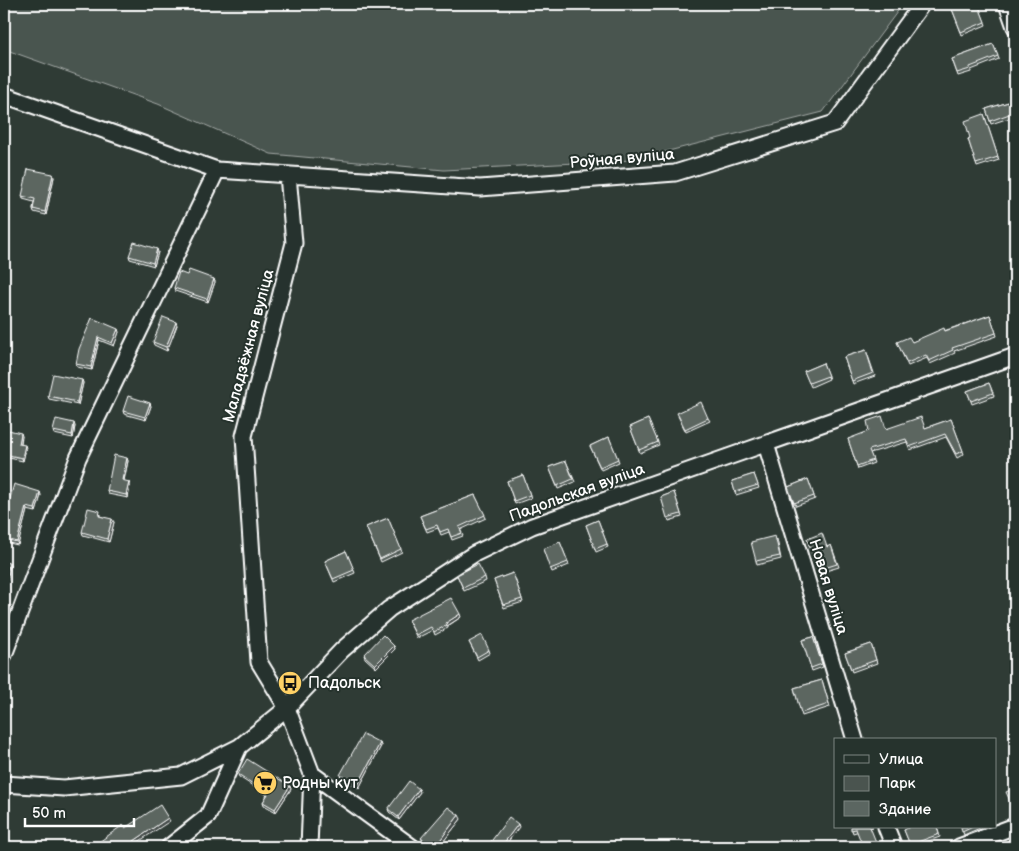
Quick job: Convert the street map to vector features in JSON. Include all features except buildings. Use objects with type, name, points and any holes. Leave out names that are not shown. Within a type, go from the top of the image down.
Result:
[{"type":"street","name":"Роўная вуліца","points":[[288,175],[480,188],[675,173],[835,123],[922,4]]},
{"type":"street","points":[[1007,4],[1015,28]]},
{"type":"street","points":[[4,95],[218,170],[288,175]]},
{"type":"street","points":[[4,656],[78,458],[218,170]]},
{"type":"street","name":"Маладзёжная вуліца","points":[[288,175],[294,243],[244,436],[259,662],[287,708],[312,774]]},
{"type":"street","name":"Падольская вуліца","points":[[169,847],[208,816],[239,747],[287,708],[342,650],[389,609],[474,554],[532,526],[1015,356]]},
{"type":"street","name":"Новая вуліца","points":[[766,444],[855,738]]},
{"type":"street","points":[[4,784],[64,788],[181,776],[239,747]]},
{"type":"street","points":[[309,847],[312,774]]},
{"type":"street","points":[[312,774],[412,847]]},
{"type":"street","points":[[959,847],[1015,826]]},
{"type":"street","points":[[886,828],[894,847]]},
{"type":"green space","points":[[4,4],[903,4],[823,112],[633,160],[444,170],[271,154],[158,104],[4,49]]},
{"type":"place","name":"Падольск","points":[[290,683]]},
{"type":"place","name":"Родны кут","points":[[265,783]]}]
